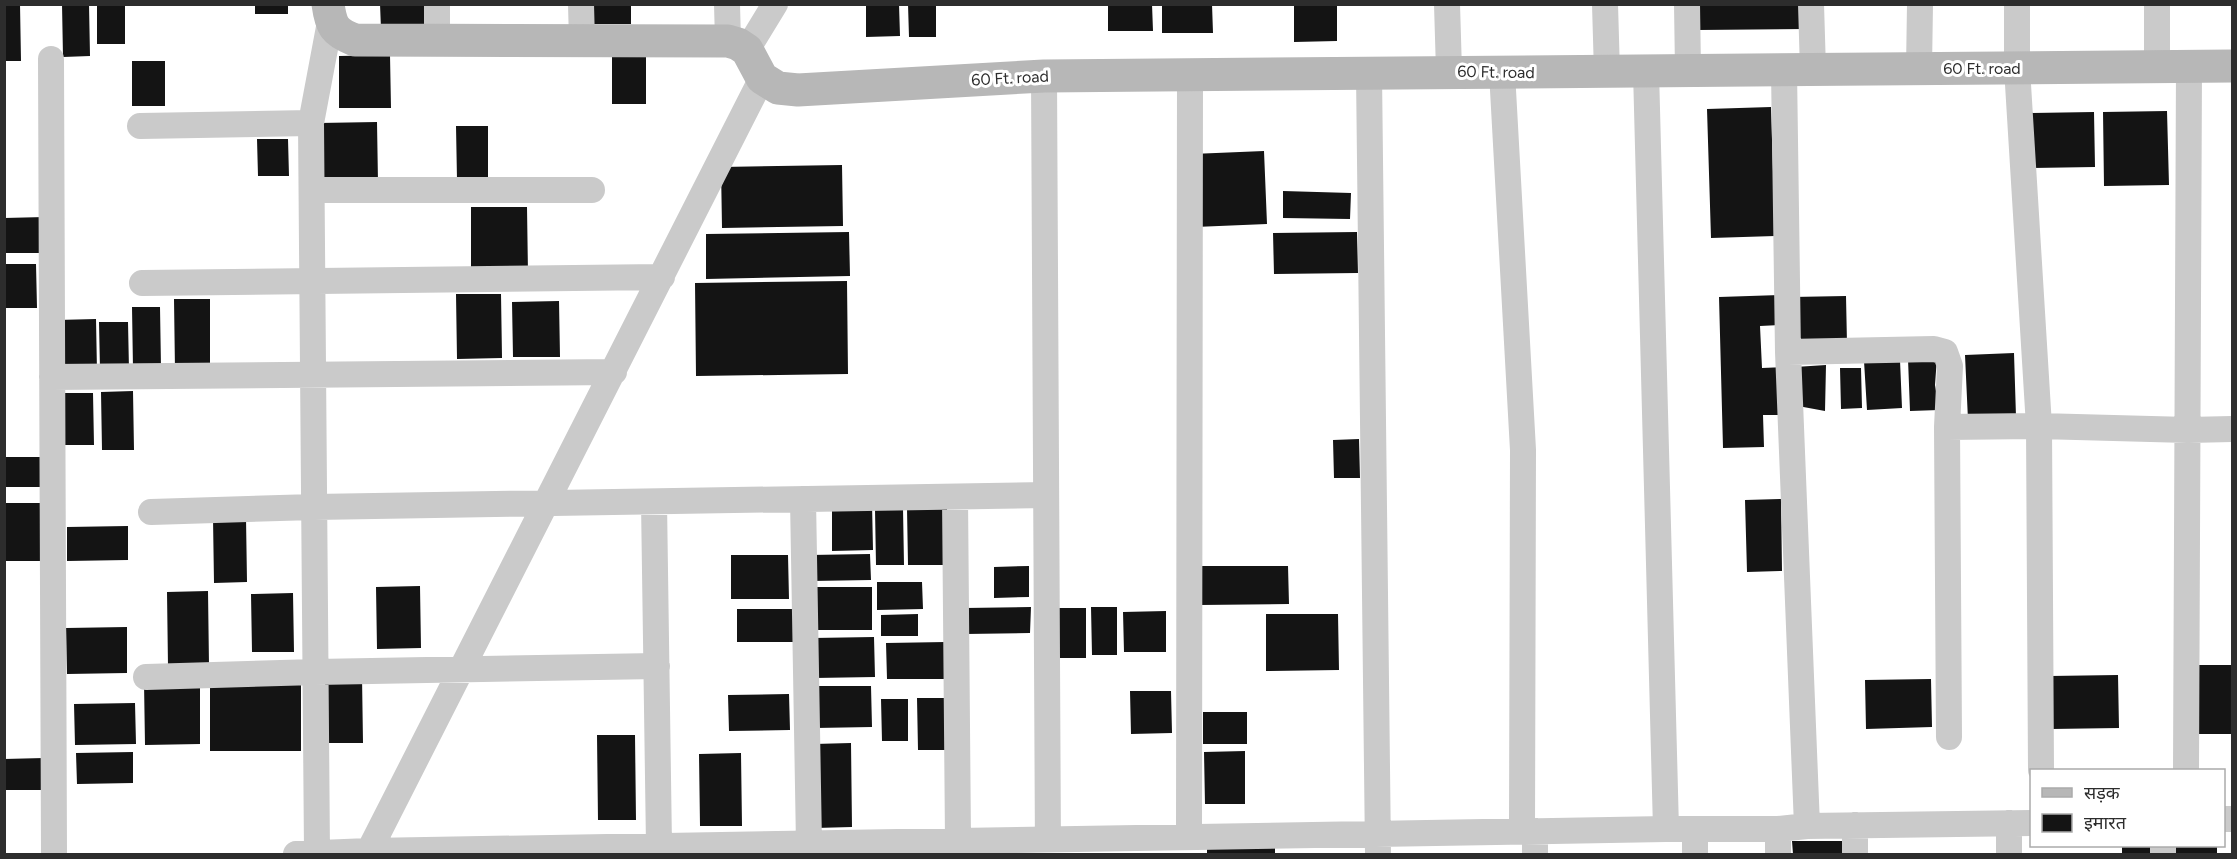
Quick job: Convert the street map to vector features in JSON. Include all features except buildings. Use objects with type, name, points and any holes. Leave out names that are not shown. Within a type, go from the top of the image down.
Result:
[{"type":"street","points":[[437,4],[437,40]]},
{"type":"street","points":[[581,4],[582,41]]},
{"type":"street","points":[[727,4],[746,57]]},
{"type":"street","points":[[369,851],[662,277],[746,57],[775,4]]},
{"type":"street","points":[[1447,4],[1449,71]]},
{"type":"street","points":[[1605,4],[1607,73]]},
{"type":"street","points":[[1687,4],[1688,70]]},
{"type":"street","points":[[1806,826],[1788,352],[1798,70],[1811,4]]},
{"type":"street","points":[[1919,69],[1920,4]]},
{"type":"street","points":[[2017,4],[2017,68],[2039,426],[2041,769]]},
{"type":"street","points":[[2157,4],[2157,66]]},
{"type":"street","points":[[329,13],[340,35],[355,40],[582,41],[746,57]]},
{"type":"street","points":[[329,13],[311,123],[316,672],[307,854],[809,844],[880,849],[958,841],[1048,847],[1196,843],[1378,844],[1531,839],[1666,829],[1778,829],[1806,826],[2020,823],[2009,855]]},
{"type":"street","name":"60 Ft. road","points":[[746,57],[778,88],[798,90],[1044,76],[2232,66]]},
{"type":"street","points":[[51,59],[54,855]]},
{"type":"street","points":[[2186,769],[2189,67]]},
{"type":"street","points":[[1646,71],[1666,829]]},
{"type":"street","points":[[1502,72],[1523,450],[1531,839]]},
{"type":"street","points":[[1370,73],[1378,844]]},
{"type":"street","points":[[1191,75],[1196,843]]},
{"type":"street","points":[[1044,76],[1048,847]]},
{"type":"street","points":[[140,126],[311,123]]},
{"type":"street","points":[[312,190],[592,190]]},
{"type":"street","points":[[142,283],[662,277]]},
{"type":"street","points":[[1788,352],[1934,348],[1945,352],[1950,366],[1947,427],[1949,737]]},
{"type":"street","points":[[52,377],[614,372]]},
{"type":"street","points":[[1947,427],[2232,429]]},
{"type":"street","points":[[151,512],[314,507],[1046,495]]},
{"type":"street","points":[[955,497],[958,841]]},
{"type":"street","points":[[803,499],[809,844]]},
{"type":"street","points":[[654,502],[659,846]]},
{"type":"street","points":[[146,677],[657,666]]},
{"type":"street","points":[[1855,825],[1855,855]]},
{"type":"street","points":[[1695,829],[1695,855]]},
{"type":"street","points":[[1778,829],[1778,855]]}]
